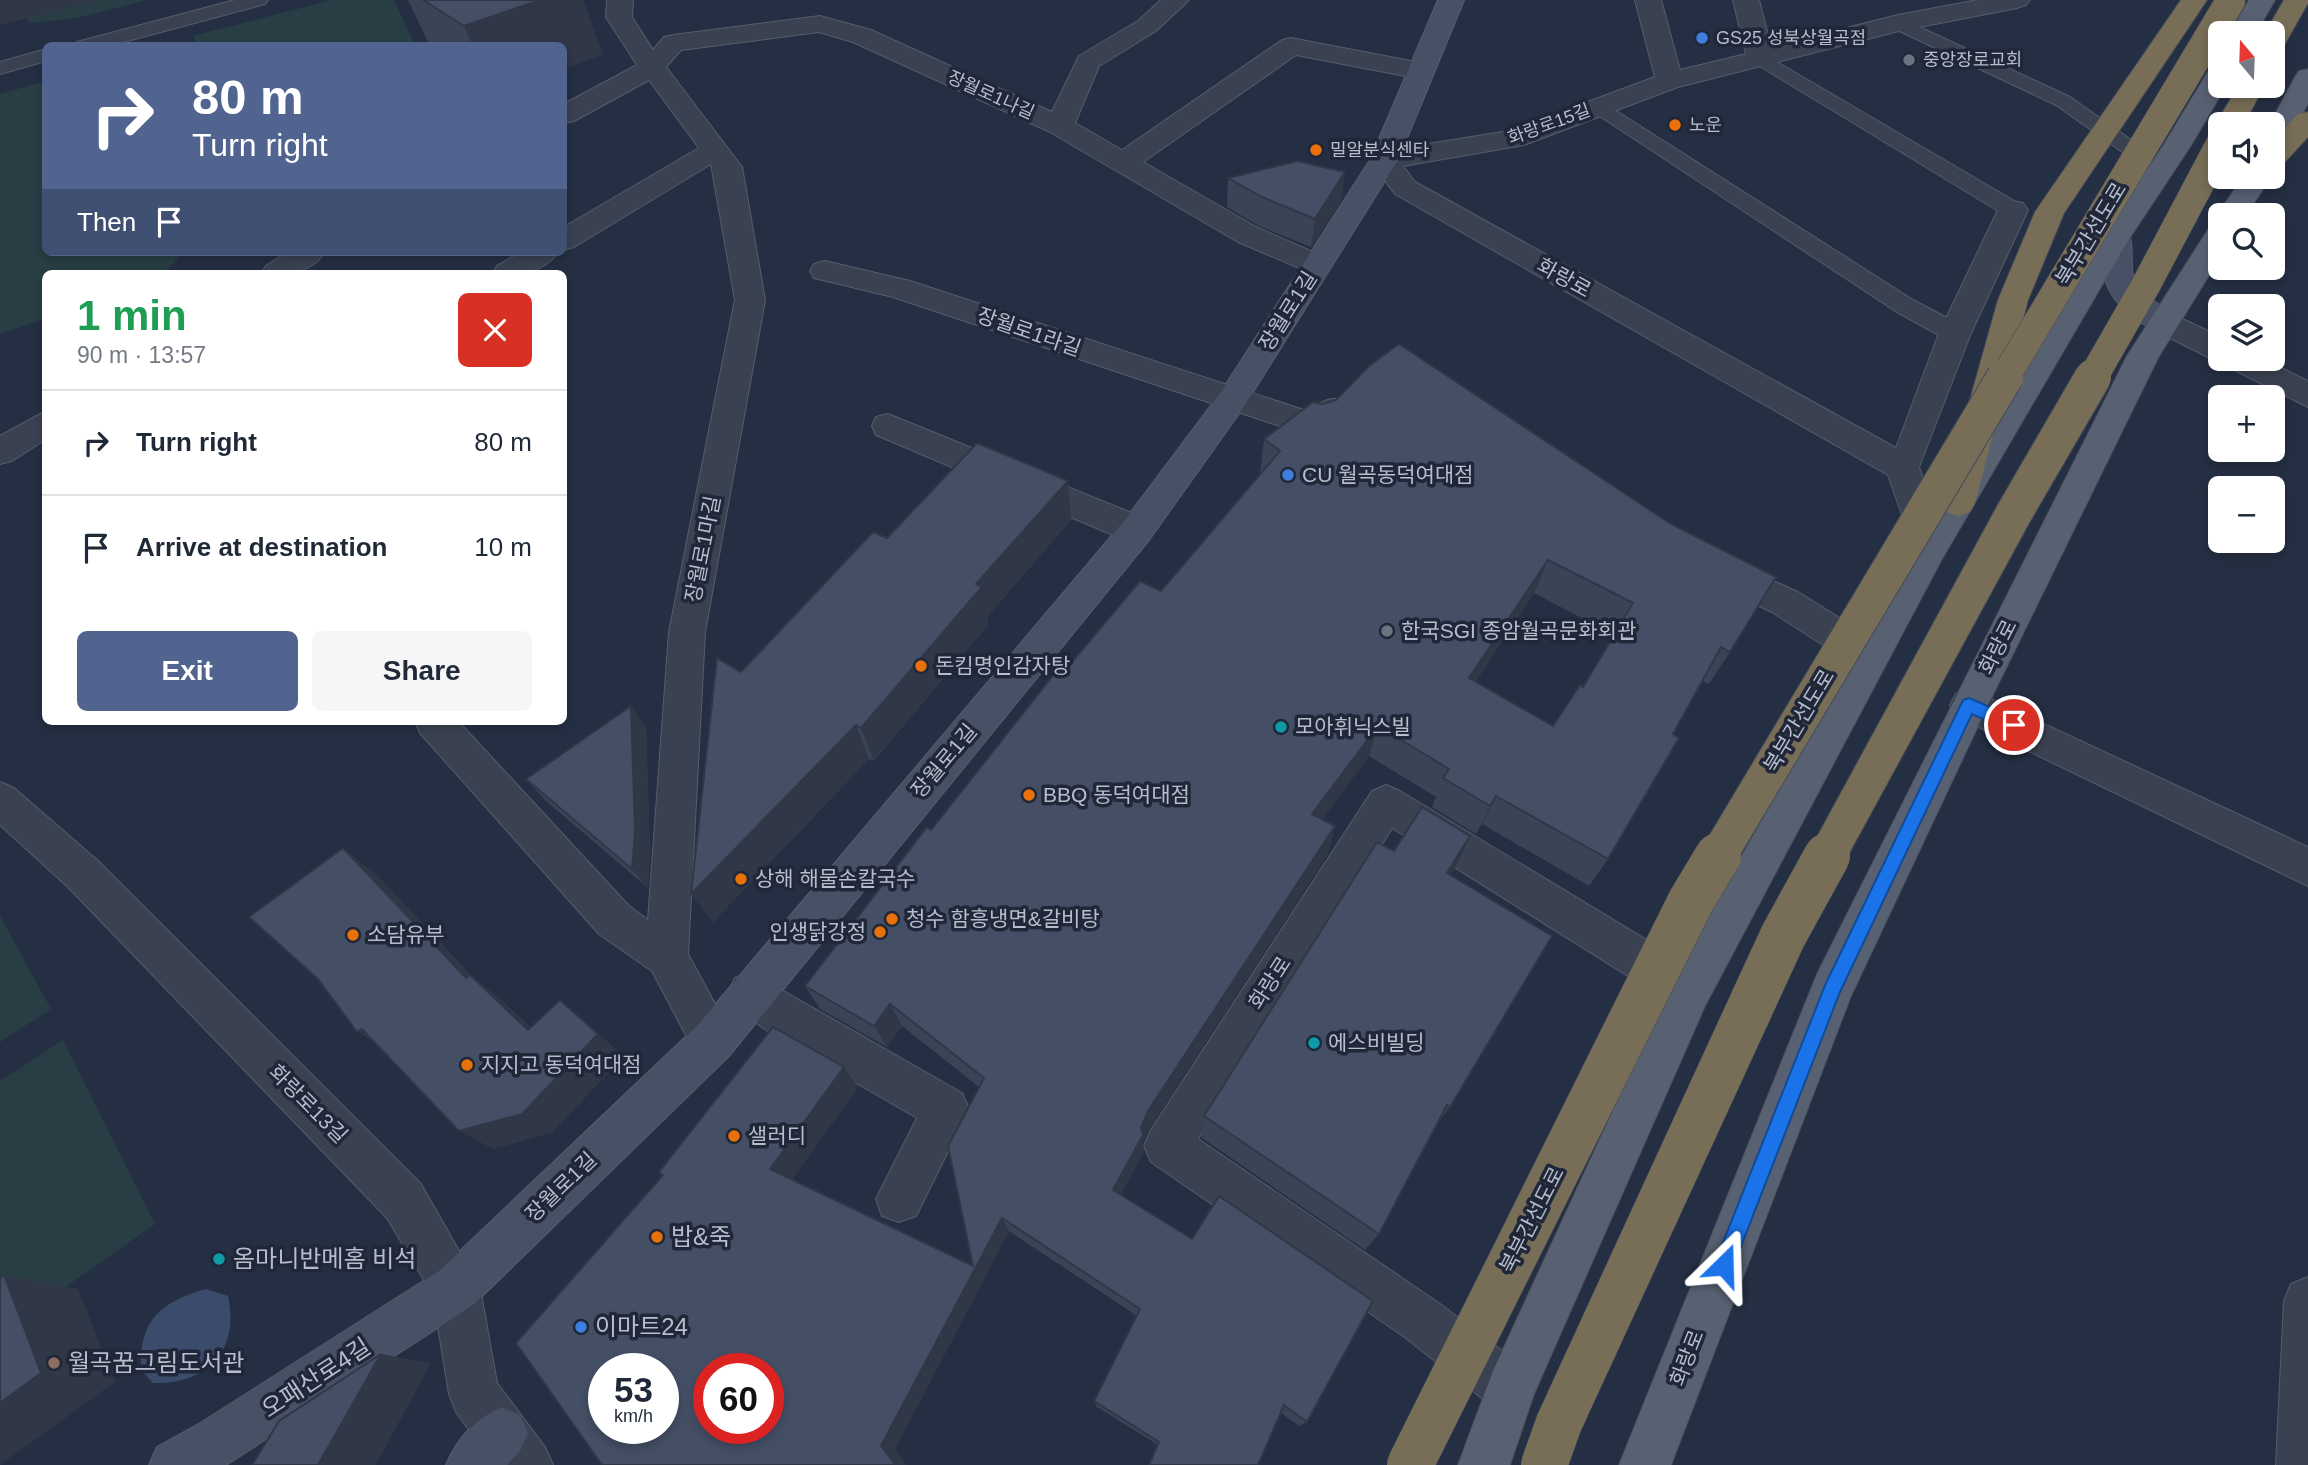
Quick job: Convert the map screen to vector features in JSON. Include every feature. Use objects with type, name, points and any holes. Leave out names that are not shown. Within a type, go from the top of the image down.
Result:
[{"type":"highway","points":[[1958,503],[2013,300],[2050,212],[2175,32],[2194,0]]},
{"type":"highway","name":"북부간선도로","points":[[1410,1465],[1691,901],[2231,0]]},
{"type":"highway","points":[[2285,21],[2297,0]]},
{"type":"highway","points":[[2285,145],[2308,120]]},
{"type":"highway","points":[[1544,1465],[1559,1423],[1783,936],[2014,513],[2147,283],[2208,168]]},
{"type":"main road","points":[[2250,21],[2262,0]]},
{"type":"main road","points":[[2285,122],[2308,77]]},
{"type":"main road","points":[[1484,1465],[1511,1389],[1690,991],[1930,550],[2116,236],[2208,92]]},
{"type":"main road","name":"화랑로","points":[[1645,1465],[1832,989],[1969,705],[2163,321],[2208,252]]},
{"type":"street","name":"장월로1마길","points":[[620,0],[619,17],[651,68],[728,166],[750,300],[687,632],[667,957]]},
{"type":"street","points":[[1060,126],[1088,62],[1147,26],[1176,0]]},
{"type":"street","name":"장월로1길","points":[[456,1288],[713,1041],[1137,530],[1232,400],[1316,265],[1348,189],[1384,160],[1451,0]]},
{"type":"street","points":[[1648,0],[1669,81]]},
{"type":"street","points":[[1746,0],[1760,58]]},
{"type":"street","points":[[1876,0],[1880,8],[1898,23]]},
{"type":"street","name":"화랑로15길","points":[[1384,160],[1514,139],[1669,81],[1898,23],[2017,0]]},
{"type":"street","name":"장월로1나길","points":[[651,68],[673,43],[820,24],[862,36],[1060,126],[1248,236],[1316,265]]},
{"type":"street","points":[[1122,163],[1291,46],[1421,71]]},
{"type":"street","points":[[567,113],[651,68]]},
{"type":"street","points":[[567,238],[715,150]]},
{"type":"street","name":"화랑로","points":[[1384,160],[1405,188],[1902,467]]},
{"type":"street","points":[[1193,204],[1230,193]]},
{"type":"street","points":[[1930,550],[1902,467],[1910,454],[1955,333],[2013,210]]},
{"type":"street","points":[[2116,236],[2118,286],[2132,302],[2208,344]]},
{"type":"street","points":[[282,270],[304,256]]},
{"type":"street","points":[[513,270],[536,256]]},
{"type":"street","name":"장월로1라길","points":[[825,271],[899,288],[1232,400]]},
{"type":"street","points":[[2259,371],[2308,396]]},
{"type":"street","points":[[1232,400],[1316,426],[1355,387]]},
{"type":"street","points":[[0,452],[42,426]]},
{"type":"street","points":[[888,426],[1137,530]]},
{"type":"street","points":[[1690,558],[1785,602],[1870,656]]},
{"type":"street","points":[[1969,705],[2308,867]]},
{"type":"street","points":[[438,725],[614,920],[667,957],[713,1041]]},
{"type":"street","name":"화랑로13길","points":[[0,800],[83,874],[404,1201],[456,1288],[474,1394],[500,1454]]},
{"type":"street","name":"화랑로","points":[[1511,1389],[1423,1321],[1167,1146],[1386,803],[1690,991]]},
{"type":"street","points":[[751,993],[790,1021],[946,1109],[898,1199]]},
{"type":"street","name":"오패산로4길","points":[[175,1465],[220,1440],[456,1288]]},
{"type":"street","points":[[2302,1465],[2308,1301]]},
{"type":"lane","points":[[99,42],[258,0]]},
{"type":"lane","points":[[1898,23],[2063,101],[2161,169]]},
{"type":"lane","points":[[0,68],[42,56]]},
{"type":"lane","points":[[1760,58],[2013,210]]},
{"type":"lane","points":[[1600,106],[1905,306],[1955,333]]},
{"type":"green space","points":[[98,0],[147,0],[77,18],[31,23],[26,18]]},
{"type":"green space","points":[[332,0],[394,0],[414,42],[195,42],[193,36]]},
{"type":"green space","points":[[42,82],[42,256],[180,256],[167,270],[42,270],[42,320],[0,334],[0,94]]},
{"type":"green space","points":[[0,916],[51,1009],[0,1042]]},
{"type":"green space","points":[[63,1040],[155,1224],[0,1333],[0,1081]]},
{"type":"water","points":[[206,1289],[228,1296],[229,1333],[224,1348],[204,1371],[172,1382],[153,1383],[141,1370],[141,1353],[149,1326],[165,1307]]},
{"type":"building","points":[[423,0],[540,0],[464,26]]},
{"type":"building","points":[[1297,161],[1345,172],[1315,219],[1262,197],[1228,178]]},
{"type":"building","points":[[1399,344],[1671,524],[1776,577],[1730,652],[1721,647],[1673,734],[1679,738],[1608,859],[1496,796],[1490,806],[1443,778],[1449,769],[1378,726],[1312,814],[1335,826],[1148,1111],[1141,1128],[1143,1135],[1113,1190],[1192,1239],[1219,1196],[1373,1301],[1307,1422],[1284,1405],[1258,1465],[1149,1465],[1159,1442],[1094,1401],[1140,1309],[1002,1218],[881,1446],[896,1465],[602,1465],[516,1343],[663,1175],[659,1172],[773,1027],[844,1067],[770,1169],[973,1266],[948,1146],[984,1078],[890,1004],[874,1026],[805,986],[927,827],[931,830],[1062,664],[1068,667],[1140,581],[1161,591],[1280,451],[1264,439],[1313,402],[1322,404],[1336,400],[1369,366]],"holes":[[[1548,560],[1633,603],[1583,687],[1580,685],[1553,726],[1469,678]]]},
{"type":"building","points":[[977,443],[1068,481],[976,584],[982,587],[861,728],[856,725],[691,894],[717,658],[741,672],[873,532],[887,538]]},
{"type":"building","points":[[631,706],[635,831],[632,869],[526,779]]},
{"type":"building","points":[[1422,807],[1470,836],[1447,873],[1552,936],[1450,1107],[1447,1105],[1379,1234],[1204,1116],[1377,842],[1394,851]]},
{"type":"building","points":[[343,848],[466,978],[470,975],[528,1030],[560,1000],[598,1034],[522,1114],[459,1131],[362,1029],[357,1032],[318,979],[249,917]]},
{"type":"building","points":[[4,1275],[41,1373],[0,1403],[0,1278]]},
{"type":"building","points":[[381,1354],[318,1465],[252,1465],[279,1421]]},
{"type":"place","name":"GS25 성북상월곡점","points":[[1702,38]]},
{"type":"place","name":"중앙장로교회","points":[[1909,60]]},
{"type":"place","name":"노운","points":[[1675,125]]},
{"type":"place","name":"밀알분식센타","points":[[1316,150]]},
{"type":"place","name":"CU 월곡동덕여대점","points":[[1288,475]]},
{"type":"place","name":"한국SGI 종암월곡문화회관","points":[[1387,631]]},
{"type":"place","name":"돈킴명인감자탕","points":[[921,666]]},
{"type":"place","name":"모아휘닉스빌","points":[[1281,727]]},
{"type":"place","name":"BBQ 동덕여대점","points":[[1029,795]]},
{"type":"place","name":"상해 해물손칼국수","points":[[741,879]]},
{"type":"place","name":"청수 함흥냉면&갈비탕","points":[[892,919]]},
{"type":"place","name":"인생닭강정","points":[[880,932]]},
{"type":"place","name":"소담유부","points":[[353,935]]},
{"type":"place","name":"에스비빌딩","points":[[1314,1043]]},
{"type":"place","name":"지지고 동덕여대점","points":[[467,1065]]},
{"type":"place","name":"샐러디","points":[[734,1136]]},
{"type":"place","name":"밥&죽","points":[[657,1237]]},
{"type":"place","name":"옴마니반메홈 비석","points":[[219,1259]]},
{"type":"place","name":"이마트24","points":[[581,1327]]},
{"type":"place","name":"월곡꿈그림도서관","points":[[54,1363]]},
{"type":"route","points":[[1724,1265],[1832,989],[1969,705],[2014,725]]}]
